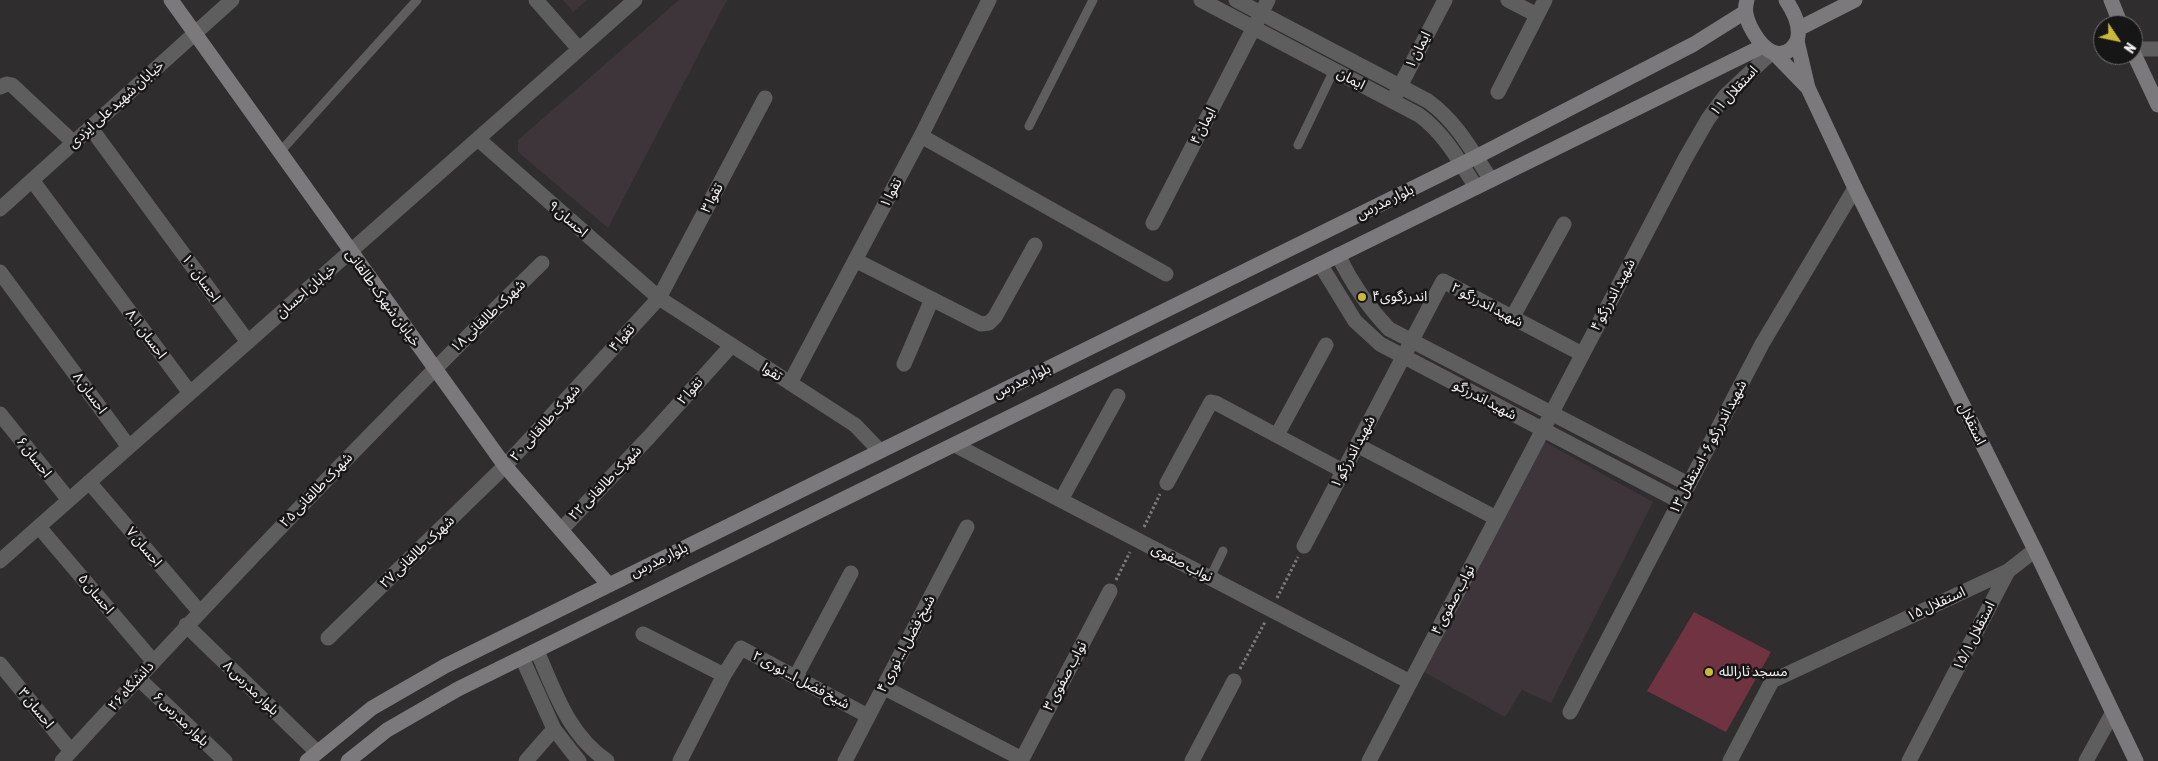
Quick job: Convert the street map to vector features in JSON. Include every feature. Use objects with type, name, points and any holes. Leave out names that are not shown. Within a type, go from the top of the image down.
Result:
[{"type":"main road","name":"خیابان شهرک طالقانی","points":[[170,0],[505,466],[609,585]]},
{"type":"main road","name":"استقلال","points":[[1786,0],[1797,35],[1808,88],[1855,188],[2035,550],[2136,761]]},
{"type":"main road","name":"بلوار مدرس","points":[[348,761],[387,730],[458,690],[1338,255],[1476,187],[1770,50],[1788,51],[1797,35],[1855,0]]},
{"type":"main road","points":[[2110,0],[2117,15]]},
{"type":"main road","name":"استقلال","points":[[1746,4],[1752,30],[1808,88]]},
{"type":"main road","name":"بلوار مدرس","points":[[311,756],[372,708],[445,666],[1461,165],[1694,44],[1746,4]]},
{"type":"main road","points":[[2140,65],[2158,105]]},
{"type":"street","name":"خیابان شهید علی ایزدی","points":[[0,209],[232,0]]},
{"type":"street","points":[[536,0],[579,49]]},
{"type":"street","name":"خیابان احسان","points":[[2,554],[39,527],[635,0]]},
{"type":"street","name":"تقوا ۱","points":[[790,383],[921,136],[989,0]]},
{"type":"street","name":"ایمان","points":[[1201,0],[1420,115],[1433,126],[1476,187]]},
{"type":"street","name":"ایمان","points":[[1236,0],[1265,7],[1444,113],[1458,129],[1491,180]]},
{"type":"street","name":"ایمان ۱","points":[[1392,101],[1445,0]]},
{"type":"street","points":[[1508,0],[1537,15]]},
{"type":"street","points":[[1498,92],[1545,0]]},
{"type":"street","name":"ایمان ۴","points":[[1153,223],[1265,7]]},
{"type":"street","points":[[2143,50],[2158,49]]},
{"type":"street","name":"استقلال ۱۱","points":[[1684,159],[1708,119],[1725,96],[1770,50]]},
{"type":"street","points":[[0,87],[8,84],[12,85],[74,143]]},
{"type":"street","name":"تقوا ۳","points":[[659,298],[765,98]]},
{"type":"street","name":"احسان ۱۰","points":[[90,127],[248,342]]},
{"type":"street","points":[[921,136],[1166,274]]},
{"type":"street","name":"احسان ۹","points":[[478,139],[659,298]]},
{"type":"street","name":"شهید اندرزگو ۴","points":[[1542,430],[1684,159]]},
{"type":"street","name":"احسان ۸.۱","points":[[32,180],[190,393]]},
{"type":"street","name":"شهید اندرزگو ۶ - استقلال ۱۳","points":[[1570,712],[1762,344],[1855,188]]},
{"type":"street","points":[[1512,318],[1564,224]]},
{"type":"street","points":[[855,260],[981,324],[989,323],[995,317],[1035,245]]},
{"type":"street","points":[[1338,255],[1351,282],[1368,307],[1389,328],[1411,342],[1688,484]]},
{"type":"street","name":"شهرک طالقانی ۱۸","points":[[434,368],[542,263]]},
{"type":"street","name":"شهید اندرزگو","points":[[1320,264],[1355,322],[1380,344],[1403,358],[1680,502]]},
{"type":"street","name":"احسان ۸","points":[[0,272],[129,447]]},
{"type":"street","name":"شهید اندرزگو ۲","points":[[1403,358],[1443,281],[1582,354]]},
{"type":"street","name":"تقوا","points":[[659,298],[855,425],[880,451]]},
{"type":"street","name":"تقوا ۴","points":[[585,379],[659,298]]},
{"type":"street","points":[[904,364],[932,299]]},
{"type":"street","points":[[1277,435],[1326,345]]},
{"type":"street","name":"تقوا ۲","points":[[649,437],[731,346]]},
{"type":"street","name":"شهید اندرزگو ۱","points":[[1304,546],[1403,358]]},
{"type":"street","name":"شهرک طالقانی ۲۵","points":[[199,611],[434,368]]},
{"type":"street","name":"شهرک طالقانی ۲۰","points":[[505,466],[585,379]]},
{"type":"street","points":[[1061,500],[1118,396]]},
{"type":"street","points":[[1167,483],[1211,402],[1343,471]]},
{"type":"street","name":"احسان ۶","points":[[0,414],[69,500]]},
{"type":"street","name":"نواب صفوی ۴","points":[[1369,761],[1542,430]]},
{"type":"street","name":"شهرک طالقانی ۲۲","points":[[560,530],[649,437]]},
{"type":"street","name":"نواب صفوی","points":[[955,444],[1410,682]]},
{"type":"street","points":[[1357,445],[1496,518]]},
{"type":"street","name":"شهرک طالقانی ۲۷","points":[[328,638],[505,466]]},
{"type":"street","name":"احسان ۷","points":[[89,482],[199,611]]},
{"type":"street","name":"احسان ۵","points":[[39,527],[153,661]]},
{"type":"street","name":"شیخ فضل ا... نوری ۴","points":[[845,761],[967,527]]},
{"type":"street","name":"استقلال ۱۵","points":[[1730,761],[1772,682],[2008,571],[2035,550]]},
{"type":"street","name":"استقلال ۱۵/۱","points":[[1909,761],[2008,571]]},
{"type":"street","points":[[796,676],[851,573]]},
{"type":"street","name":"نواب صفوی ۳","points":[[1021,760],[1110,592]]},
{"type":"street","name":"دانشگاه ۲۶","points":[[67,756],[199,611]]},
{"type":"street","name":"بلوار مدرس ۸","points":[[186,625],[311,756]]},
{"type":"street","points":[[643,634],[724,675]]},
{"type":"street","name":"شیخ فضل ا... نوری ۲","points":[[680,761],[724,675],[741,648],[868,716]]},
{"type":"street","points":[[537,650],[568,720],[591,750],[607,761]]},
{"type":"street","points":[[522,658],[554,729],[579,761]]},
{"type":"street","name":"احسان ۳","points":[[0,664],[67,756]]},
{"type":"street","name":"بلوار مدرس ۶","points":[[138,678],[225,761]]},
{"type":"street","points":[[1192,761],[1234,681]]},
{"type":"street","points":[[883,687],[1021,760]]},
{"type":"street","points":[[2086,761],[2112,714]]},
{"type":"street","points":[[526,761],[554,729]]},
{"type":"lane","points":[[279,153],[417,0]]},
{"type":"lane","points":[[1029,126],[1093,0]]},
{"type":"lane","points":[[1298,145],[1334,70]]},
{"type":"lane","points":[[1210,578],[1223,550]]},
{"type":"shaded area","points":[[563,0],[587,0],[573,12]]},
{"type":"shaded area","points":[[679,0],[727,0],[608,228],[518,152],[518,140]]},
{"type":"shaded area","points":[[1538,438],[1653,502],[1551,703],[1522,690],[1505,717],[1417,668]]},
{"type":"building","name":"مسجد ثارالله","points":[[1694,612],[1771,652],[1726,732],[1647,691]]},
{"type":"place","name":"اندرزگوی۴","points":[[1362,297]]},
{"type":"place","name":"مسجد ثارالله","points":[[1709,672]]}]
